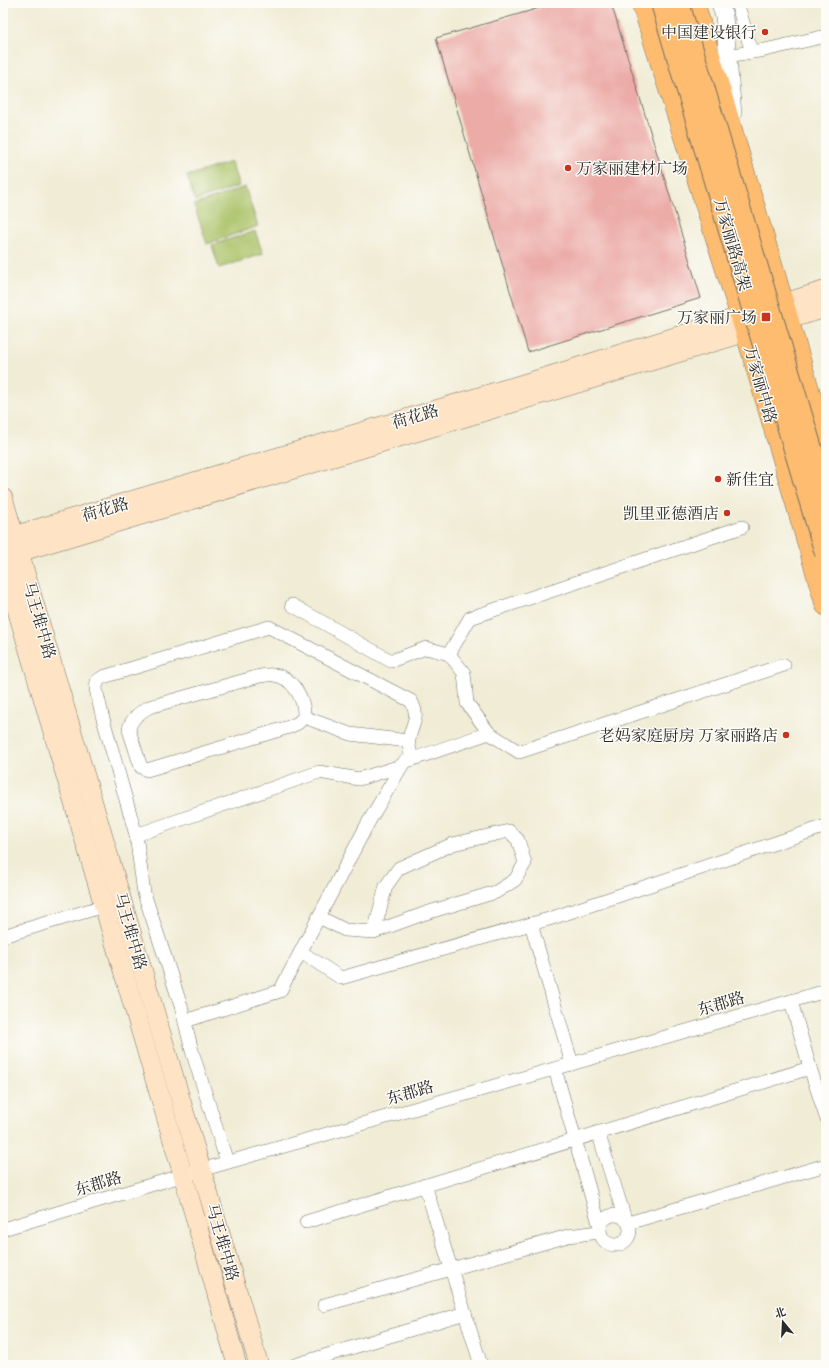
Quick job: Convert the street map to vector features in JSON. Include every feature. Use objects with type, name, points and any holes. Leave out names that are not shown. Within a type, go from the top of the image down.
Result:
[{"type":"highway","name":"万家丽路高架","points":[[662,3],[826,553]]},
{"type":"highway","name":"万家丽路高架","points":[[678,3],[826,499]]},
{"type":"main road","name":"万家丽中路","points":[[642,3],[744,324],[826,605]]},
{"type":"main road","points":[[694,3],[719,57],[737,148],[826,448]]},
{"type":"main road","name":"荷花路","points":[[10,546],[546,377],[744,324],[785,311],[826,290]]},
{"type":"main road","name":"荷花路","points":[[785,311],[826,308]]},
{"type":"main road","name":"马王堆中路","points":[[3,498],[10,546],[201,1170],[259,1365]]},
{"type":"main road","name":"马王堆中路","points":[[3,562],[183,1175],[237,1365]]},
{"type":"street","points":[[720,3],[724,16],[719,57],[752,52],[826,36]]},
{"type":"street","points":[[737,3],[752,52]]},
{"type":"street","points":[[449,654],[470,618],[742,527]]},
{"type":"street","points":[[292,605],[391,661],[426,648],[449,654],[464,673],[467,703],[489,733],[519,752],[784,665]]},
{"type":"street","points":[[227,1162],[144,893],[136,835],[96,689],[97,681],[103,677],[269,626],[411,701],[415,709],[416,719],[408,741],[412,759]]},
{"type":"street","points":[[273,675],[288,680],[293,686],[302,704],[304,717],[298,723],[288,727],[152,770],[147,770],[141,767],[129,730],[134,718],[149,707],[260,676],[273,675]]},
{"type":"street","points":[[304,717],[350,734],[408,741]]},
{"type":"street","points":[[136,835],[318,772],[359,779],[400,766],[412,759],[489,733]]},
{"type":"street","points":[[185,1022],[280,991],[400,766]]},
{"type":"street","points":[[301,952],[341,978],[531,924],[826,826]]},
{"type":"street","points":[[319,917],[345,930],[374,932],[426,913],[496,892],[515,880],[525,863],[518,840],[509,831],[453,844],[399,868],[386,886],[374,932]]},
{"type":"street","points":[[3,936],[104,906]]},
{"type":"street","points":[[531,924],[572,1064]]},
{"type":"street","name":"东郡路","points":[[3,1228],[227,1162],[826,991]]},
{"type":"street","points":[[791,1001],[826,1117]]},
{"type":"street","points":[[306,1222],[810,1068]]},
{"type":"street","points":[[555,1069],[604,1241],[608,1244],[619,1245],[624,1242],[630,1234],[598,1132]]},
{"type":"street","points":[[627,1221],[826,1165]]},
{"type":"street","points":[[425,1185],[481,1365]]},
{"type":"street","points":[[600,1229],[602,1222],[610,1216],[621,1216],[627,1221]]},
{"type":"street","points":[[324,1305],[568,1236],[600,1229]]},
{"type":"street","points":[[295,1365],[465,1312]]},
{"type":"green space","points":[[231,162],[239,186],[195,201],[187,176]]},
{"type":"green space","points":[[245,187],[258,226],[207,244],[194,205]]},
{"type":"green space","points":[[255,231],[263,254],[219,268],[212,245]]},
{"type":"building","name":"万家丽建材广场","points":[[557,3],[611,3],[701,298],[528,352],[436,38]]},
{"type":"place","name":"中国建设银行","points":[[765,32]]},
{"type":"place","name":"万家丽建材广场","points":[[568,168]]},
{"type":"place","name":"万家丽广场","points":[[766,317]]},
{"type":"place","name":"新佳宜","points":[[718,479]]},
{"type":"place","name":"凯里亚德酒店","points":[[727,513]]},
{"type":"place","name":"老妈家庭厨房 万家丽路店","points":[[786,735]]}]
